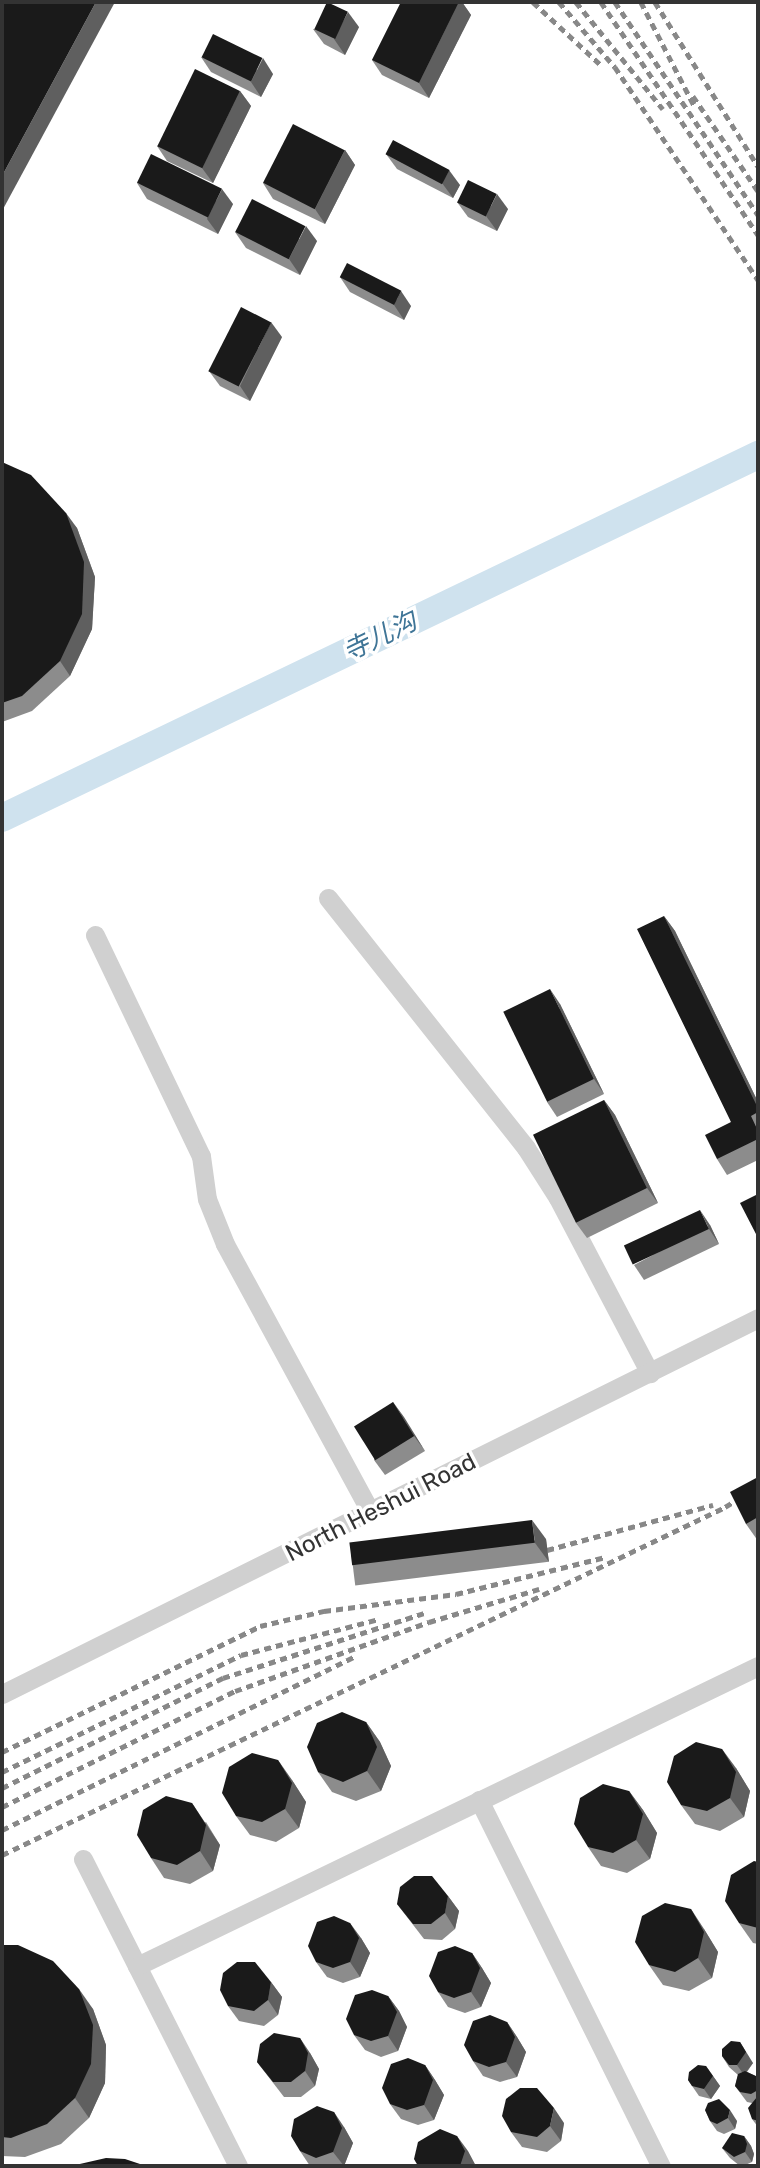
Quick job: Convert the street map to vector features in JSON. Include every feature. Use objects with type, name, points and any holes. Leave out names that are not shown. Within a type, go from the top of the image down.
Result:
[{"type":"street","points":[[328,898],[526,1148],[558,1198],[650,1373]]},
{"type":"street","points":[[95,935],[201,1156],[207,1199],[225,1244],[371,1513]]},
{"type":"street","name":"North Heshui Road","points":[[2,1694],[371,1513],[758,1318]]},
{"type":"street","points":[[137,1966],[758,1666]]},
{"type":"street","points":[[479,1800],[661,2166]]},
{"type":"street","points":[[83,1858],[238,2166]]},
{"type":"building","points":[[2,2],[96,2],[2,176]]},
{"type":"building","points":[[327,2],[348,12],[335,39],[314,29]]},
{"type":"building","points":[[401,2],[459,2],[419,83],[372,60]]},
{"type":"building","points":[[213,34],[262,58],[251,81],[202,57]]},
{"type":"building","points":[[195,69],[240,91],[202,168],[157,146]]},
{"type":"building","points":[[293,124],[345,150],[315,209],[263,183]]},
{"type":"building","points":[[393,140],[450,170],[442,184],[385,154]]},
{"type":"building","points":[[151,154],[222,189],[208,217],[137,183]]},
{"type":"building","points":[[468,180],[497,194],[486,216],[457,202]]},
{"type":"building","points":[[252,199],[305,226],[289,259],[235,232]]},
{"type":"building","points":[[347,263],[401,291],[394,305],[340,277]]},
{"type":"building","points":[[241,307],[271,322],[239,387],[208,371]]},
{"type":"building","points":[[2,462],[31,475],[66,513],[84,562],[82,614],[60,661],[22,696],[2,703]]},
{"type":"building","points":[[664,916],[758,1108],[758,1112],[751,1116],[758,1131],[758,1139],[717,1159],[705,1135],[731,1122],[637,929]]},
{"type":"building","points":[[550,989],[594,1079],[547,1102],[503,1012]]},
{"type":"building","points":[[604,1100],[647,1188],[576,1223],[533,1135]]},
{"type":"building","points":[[758,1194],[758,1236],[757,1236],[740,1203]]},
{"type":"building","points":[[700,1210],[709,1229],[633,1265],[624,1245]]},
{"type":"building","points":[[393,1402],[414,1436],[375,1460],[354,1426]]},
{"type":"building","points":[[758,1477],[758,1517],[746,1524],[730,1492]]},
{"type":"building","points":[[532,1520],[535,1543],[352,1565],[349,1542]]},
{"type":"building","points":[[342,1712],[366,1722],[377,1747],[367,1771],[343,1782],[318,1772],[307,1747],[317,1723]]},
{"type":"building","points":[[696,1742],[722,1749],[736,1772],[730,1798],[707,1811],[681,1805],[667,1782],[674,1756]]},
{"type":"building","points":[[252,1753],[278,1760],[292,1783],[285,1809],[262,1822],[236,1816],[222,1793],[229,1767]]},
{"type":"building","points":[[603,1784],[629,1791],[643,1814],[636,1840],[613,1853],[588,1847],[574,1824],[580,1798]]},
{"type":"building","points":[[166,1796],[192,1803],[206,1825],[200,1851],[177,1865],[151,1858],[137,1835],[143,1810]]},
{"type":"building","points":[[754,1861],[758,1862],[758,1928],[739,1923],[725,1901],[731,1875]]},
{"type":"building","points":[[414,1876],[432,1876],[448,1896],[445,1913],[431,1924],[413,1924],[397,1904],[400,1887]]},
{"type":"building","points":[[665,1903],[691,1909],[704,1932],[698,1958],[675,1972],[649,1965],[635,1942],[642,1916]]},
{"type":"building","points":[[334,1916],[350,1923],[359,1938],[350,1962],[333,1968],[316,1962],[308,1946],[317,1922]]},
{"type":"building","points":[[2,1945],[18,1945],[53,1961],[79,1989],[93,2025],[91,2064],[75,2098],[47,2124],[11,2138],[2,2137]]},
{"type":"building","points":[[455,1946],[472,1953],[480,1968],[471,1992],[454,1998],[438,1992],[429,1976],[438,1952]]},
{"type":"building","points":[[237,1962],[255,1962],[271,1982],[268,2000],[254,2011],[228,2006],[220,1990],[223,1973]]},
{"type":"building","points":[[372,1990],[388,1996],[397,2012],[388,2036],[371,2041],[354,2035],[346,2019],[355,1995]]},
{"type":"building","points":[[490,2015],[507,2022],[515,2037],[506,2062],[489,2067],[473,2061],[464,2045],[473,2021]]},
{"type":"building","points":[[274,2033],[300,2038],[308,2053],[305,2071],[291,2082],[273,2082],[257,2062],[260,2044]]},
{"type":"building","points":[[731,2041],[740,2042],[746,2052],[737,2065],[729,2065],[722,2056],[722,2049]]},
{"type":"building","points":[[408,2058],[425,2065],[433,2080],[424,2105],[407,2110],[390,2104],[382,2088],[391,2064]]},
{"type":"building","points":[[698,2065],[706,2066],[713,2076],[704,2089],[692,2086],[688,2080],[689,2072]]},
{"type":"building","points":[[745,2071],[758,2077],[758,2090],[751,2094],[740,2092],[735,2086],[738,2074]]},
{"type":"building","points":[[520,2088],[537,2088],[554,2108],[550,2126],[537,2137],[511,2132],[502,2116],[506,2099]]},
{"type":"building","points":[[757,2097],[758,2121],[752,2119],[748,2108]]},
{"type":"building","points":[[719,2099],[730,2110],[728,2118],[717,2124],[710,2121],[705,2110],[708,2103]]},
{"type":"building","points":[[317,2106],[334,2112],[342,2128],[333,2152],[316,2158],[300,2151],[291,2136],[294,2119]]},
{"type":"building","points":[[440,2129],[457,2136],[465,2151],[460,2166],[418,2166],[414,2159],[418,2142]]},
{"type":"building","points":[[732,2133],[744,2136],[747,2144],[745,2152],[734,2157],[722,2148]]},
{"type":"building","points":[[106,2158],[125,2159],[146,2166],[71,2166]]},
{"type":"waterway","name":"寺儿沟","points":[[2,818],[758,455]]},
{"type":"railway","points":[[533,2],[602,66]]},
{"type":"railway","points":[[559,2],[615,67],[758,280]]},
{"type":"railway","points":[[576,2],[663,109]]},
{"type":"railway","points":[[601,2],[758,235]]},
{"type":"railway","points":[[615,2],[758,215]]},
{"type":"railway","points":[[641,2],[694,105]]},
{"type":"railway","points":[[655,2],[758,166]]},
{"type":"railway","points":[[693,96],[758,191]]},
{"type":"railway","points":[[2,1855],[725,1507],[758,1487]]},
{"type":"railway","points":[[547,1550],[713,1505]]},
{"type":"railway","points":[[2,1752],[260,1626],[324,1611],[456,1594],[606,1557]]},
{"type":"railway","points":[[2,1807],[235,1691],[429,1622],[539,1589]]},
{"type":"railway","points":[[2,1788],[223,1678],[424,1613]]},
{"type":"railway","points":[[2,1772],[241,1655],[379,1619]]},
{"type":"railway","points":[[2,1830],[356,1656]]}]
